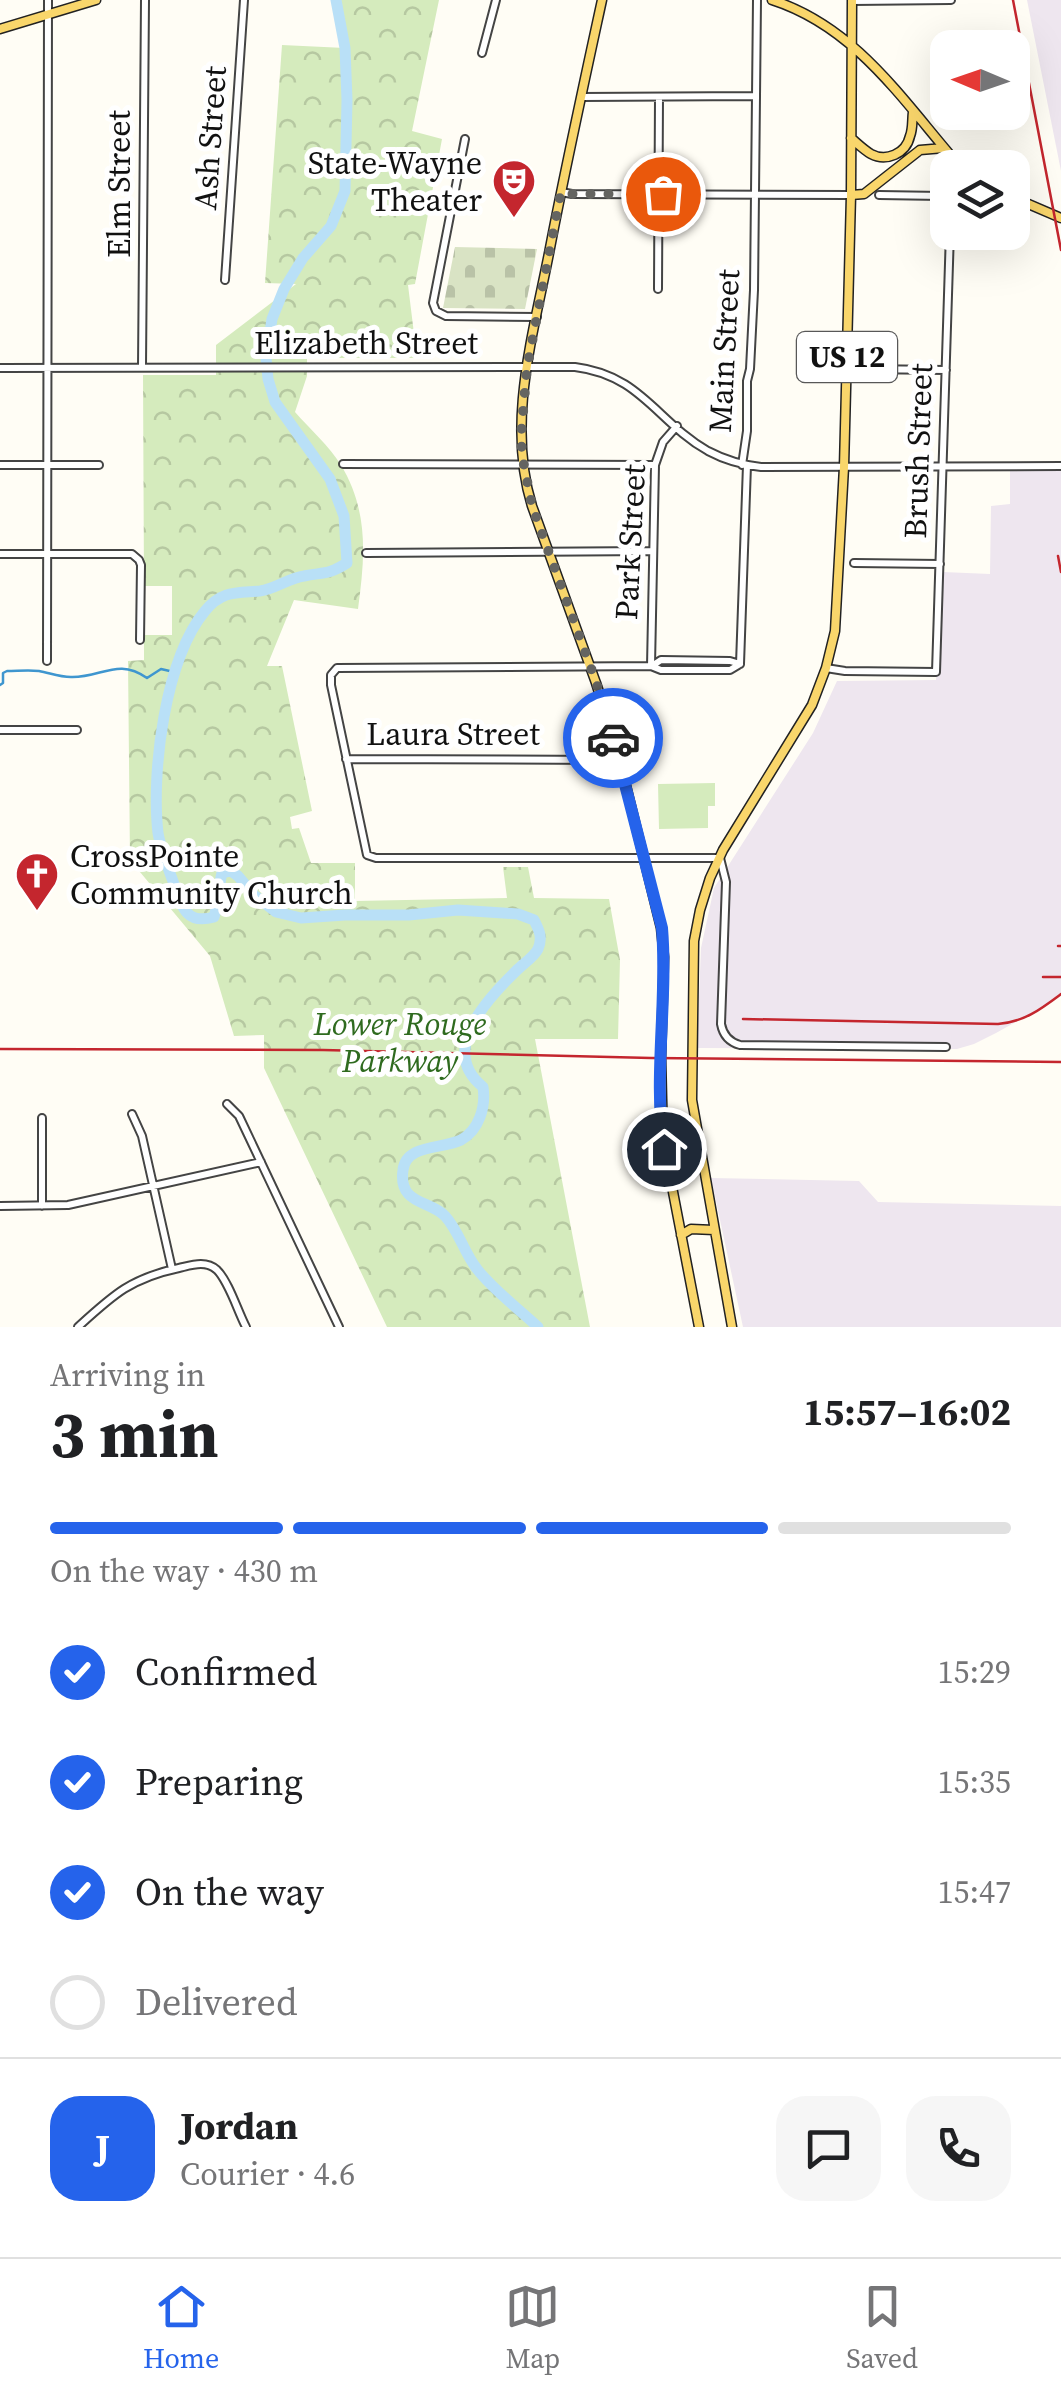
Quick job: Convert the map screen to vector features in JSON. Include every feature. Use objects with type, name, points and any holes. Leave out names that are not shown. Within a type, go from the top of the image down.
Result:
[{"type":"main road","points":[[0,29],[96,0]]},
{"type":"main road","points":[[602,0],[527,368],[521,435],[523,464],[528,492],[619,757],[662,928],[663,1140],[699,1327]]},
{"type":"main road","points":[[772,0],[810,15],[852,44],[944,148]]},
{"type":"main road","name":"US 12","points":[[732,1327],[692,1100],[694,941],[700,910],[720,858],[805,720],[826,668],[838,616],[852,0]]},
{"type":"main road","points":[[851,138],[874,155],[894,155],[909,140],[912,112]]},
{"type":"main road","points":[[850,195],[864,194],[917,151],[944,148]]},
{"type":"main road","points":[[1030,205],[1061,218]]},
{"type":"main road","points":[[681,1235],[691,1229],[714,1230]]},
{"type":"street","points":[[47,661],[48,0]]},
{"type":"street","name":"Elm Street","points":[[142,368],[145,0]]},
{"type":"street","name":"Ash Street","points":[[225,280],[244,0]]},
{"type":"street","points":[[482,53],[496,0]]},
{"type":"street","name":"Main Street","points":[[651,666],[661,660],[740,664],[757,0]]},
{"type":"street","points":[[852,0],[951,0]]},
{"type":"street","points":[[581,98],[756,96]]},
{"type":"street","points":[[658,289],[659,97]]},
{"type":"street","points":[[465,139],[432,296],[436,311],[446,316],[537,317]]},
{"type":"street","points":[[561,192],[850,195]]},
{"type":"street","points":[[879,196],[930,196]]},
{"type":"street","name":"Brush Street","points":[[826,668],[845,672],[936,672],[949,250]]},
{"type":"street","name":"Elizabeth Street","points":[[0,368],[581,368],[609,375],[637,391],[696,444],[745,465],[1061,466]]},
{"type":"street","points":[[859,369],[946,370]]},
{"type":"street","name":"Park Street","points":[[651,666],[655,465],[664,442],[677,426]]},
{"type":"street","points":[[343,464],[655,465]]},
{"type":"street","points":[[0,465],[99,465]]},
{"type":"street","points":[[366,553],[653,551]]},
{"type":"street","points":[[0,554],[136,556],[141,566],[140,640]]},
{"type":"street","points":[[854,563],[940,564]]},
{"type":"street","points":[[651,666],[345,667],[333,672],[331,685],[368,857],[720,858],[726,882],[721,1024],[730,1041],[946,1047]]},
{"type":"street","points":[[0,730],[77,730]]},
{"type":"street","name":"Laura Street","points":[[346,759],[619,757]]},
{"type":"street","points":[[227,1104],[239,1116],[339,1327]]},
{"type":"street","points":[[132,1114],[140,1127],[172,1269]]},
{"type":"street","points":[[42,1118],[42,1206]]},
{"type":"street","points":[[0,1206],[68,1205],[261,1162]]},
{"type":"street","points":[[79,1327],[121,1289],[146,1276],[201,1264],[222,1276],[246,1327]]},
{"type":"shaded area","points":[[1027,0],[1061,0],[1061,171]]},
{"type":"shaded area","points":[[1010,471],[1061,471],[1061,993],[996,1033],[957,1049],[697,1048],[701,948],[714,888],[813,733],[837,681],[936,680],[943,572],[990,574],[991,506],[1010,504]]},
{"type":"shaded area","points":[[711,1178],[859,1181],[878,1202],[1061,1206],[1061,1327],[743,1327]]},
{"type":"green space","name":"Lower Rouge Parkway","points":[[336,0],[439,0],[412,131],[442,139],[415,284],[408,285],[417,358],[307,358],[307,376],[295,412],[331,451],[350,483],[361,518],[363,553],[358,609],[294,600],[267,666],[282,666],[312,811],[290,817],[292,829],[299,828],[311,863],[355,863],[355,901],[507,898],[503,867],[528,867],[534,898],[609,899],[620,960],[618,1039],[535,1039],[590,1327],[387,1327],[264,1068],[264,1035],[234,1036],[210,956],[130,860],[128,661],[144,660],[144,635],[172,635],[172,586],[144,586],[143,375],[216,375],[216,345],[296,284],[265,283],[282,45],[345,48]]},
{"type":"green space","points":[[455,247],[537,249],[525,309],[443,308]]},
{"type":"green space","points":[[715,783],[715,806],[708,806],[708,828],[659,829],[658,784]]},
{"type":"waterway","points":[[336,0],[345,48],[345,191],[331,226],[303,258],[284,289],[272,319],[266,358],[275,402],[330,479],[344,516],[347,563],[266,590],[224,596],[205,611],[180,657],[164,717],[157,779],[158,833],[180,900],[187,912],[197,918],[214,917],[222,873],[231,871],[276,912],[301,918],[458,910],[518,914],[534,920],[540,937],[538,949],[492,996],[466,1042],[465,1058],[470,1073],[483,1087],[477,1124],[461,1140],[411,1156],[403,1170],[403,1181],[410,1196],[445,1216],[472,1263],[538,1327]]},
{"type":"waterway","points":[[0,685],[7,671],[71,677],[127,669],[147,678],[161,669],[174,672]]},
{"type":"railway","points":[[1013,0],[1061,250]]},
{"type":"railway","points":[[1058,556],[1061,572]]},
{"type":"railway","points":[[1043,977],[1061,977]]},
{"type":"railway","points":[[743,1019],[998,1024],[1024,1018],[1061,994]]},
{"type":"railway","points":[[0,1049],[1061,1062]]},
{"type":"way so far","points":[[613,738],[528,492],[521,445],[527,368],[561,192],[663,194]]},
{"type":"place","name":"State-Wayne Theater","points":[[514,219]]},
{"type":"place","name":"CrossPointe Community Church","points":[[37,912]]},
{"type":"route","points":[[613,738],[662,928],[664,1149]]}]
